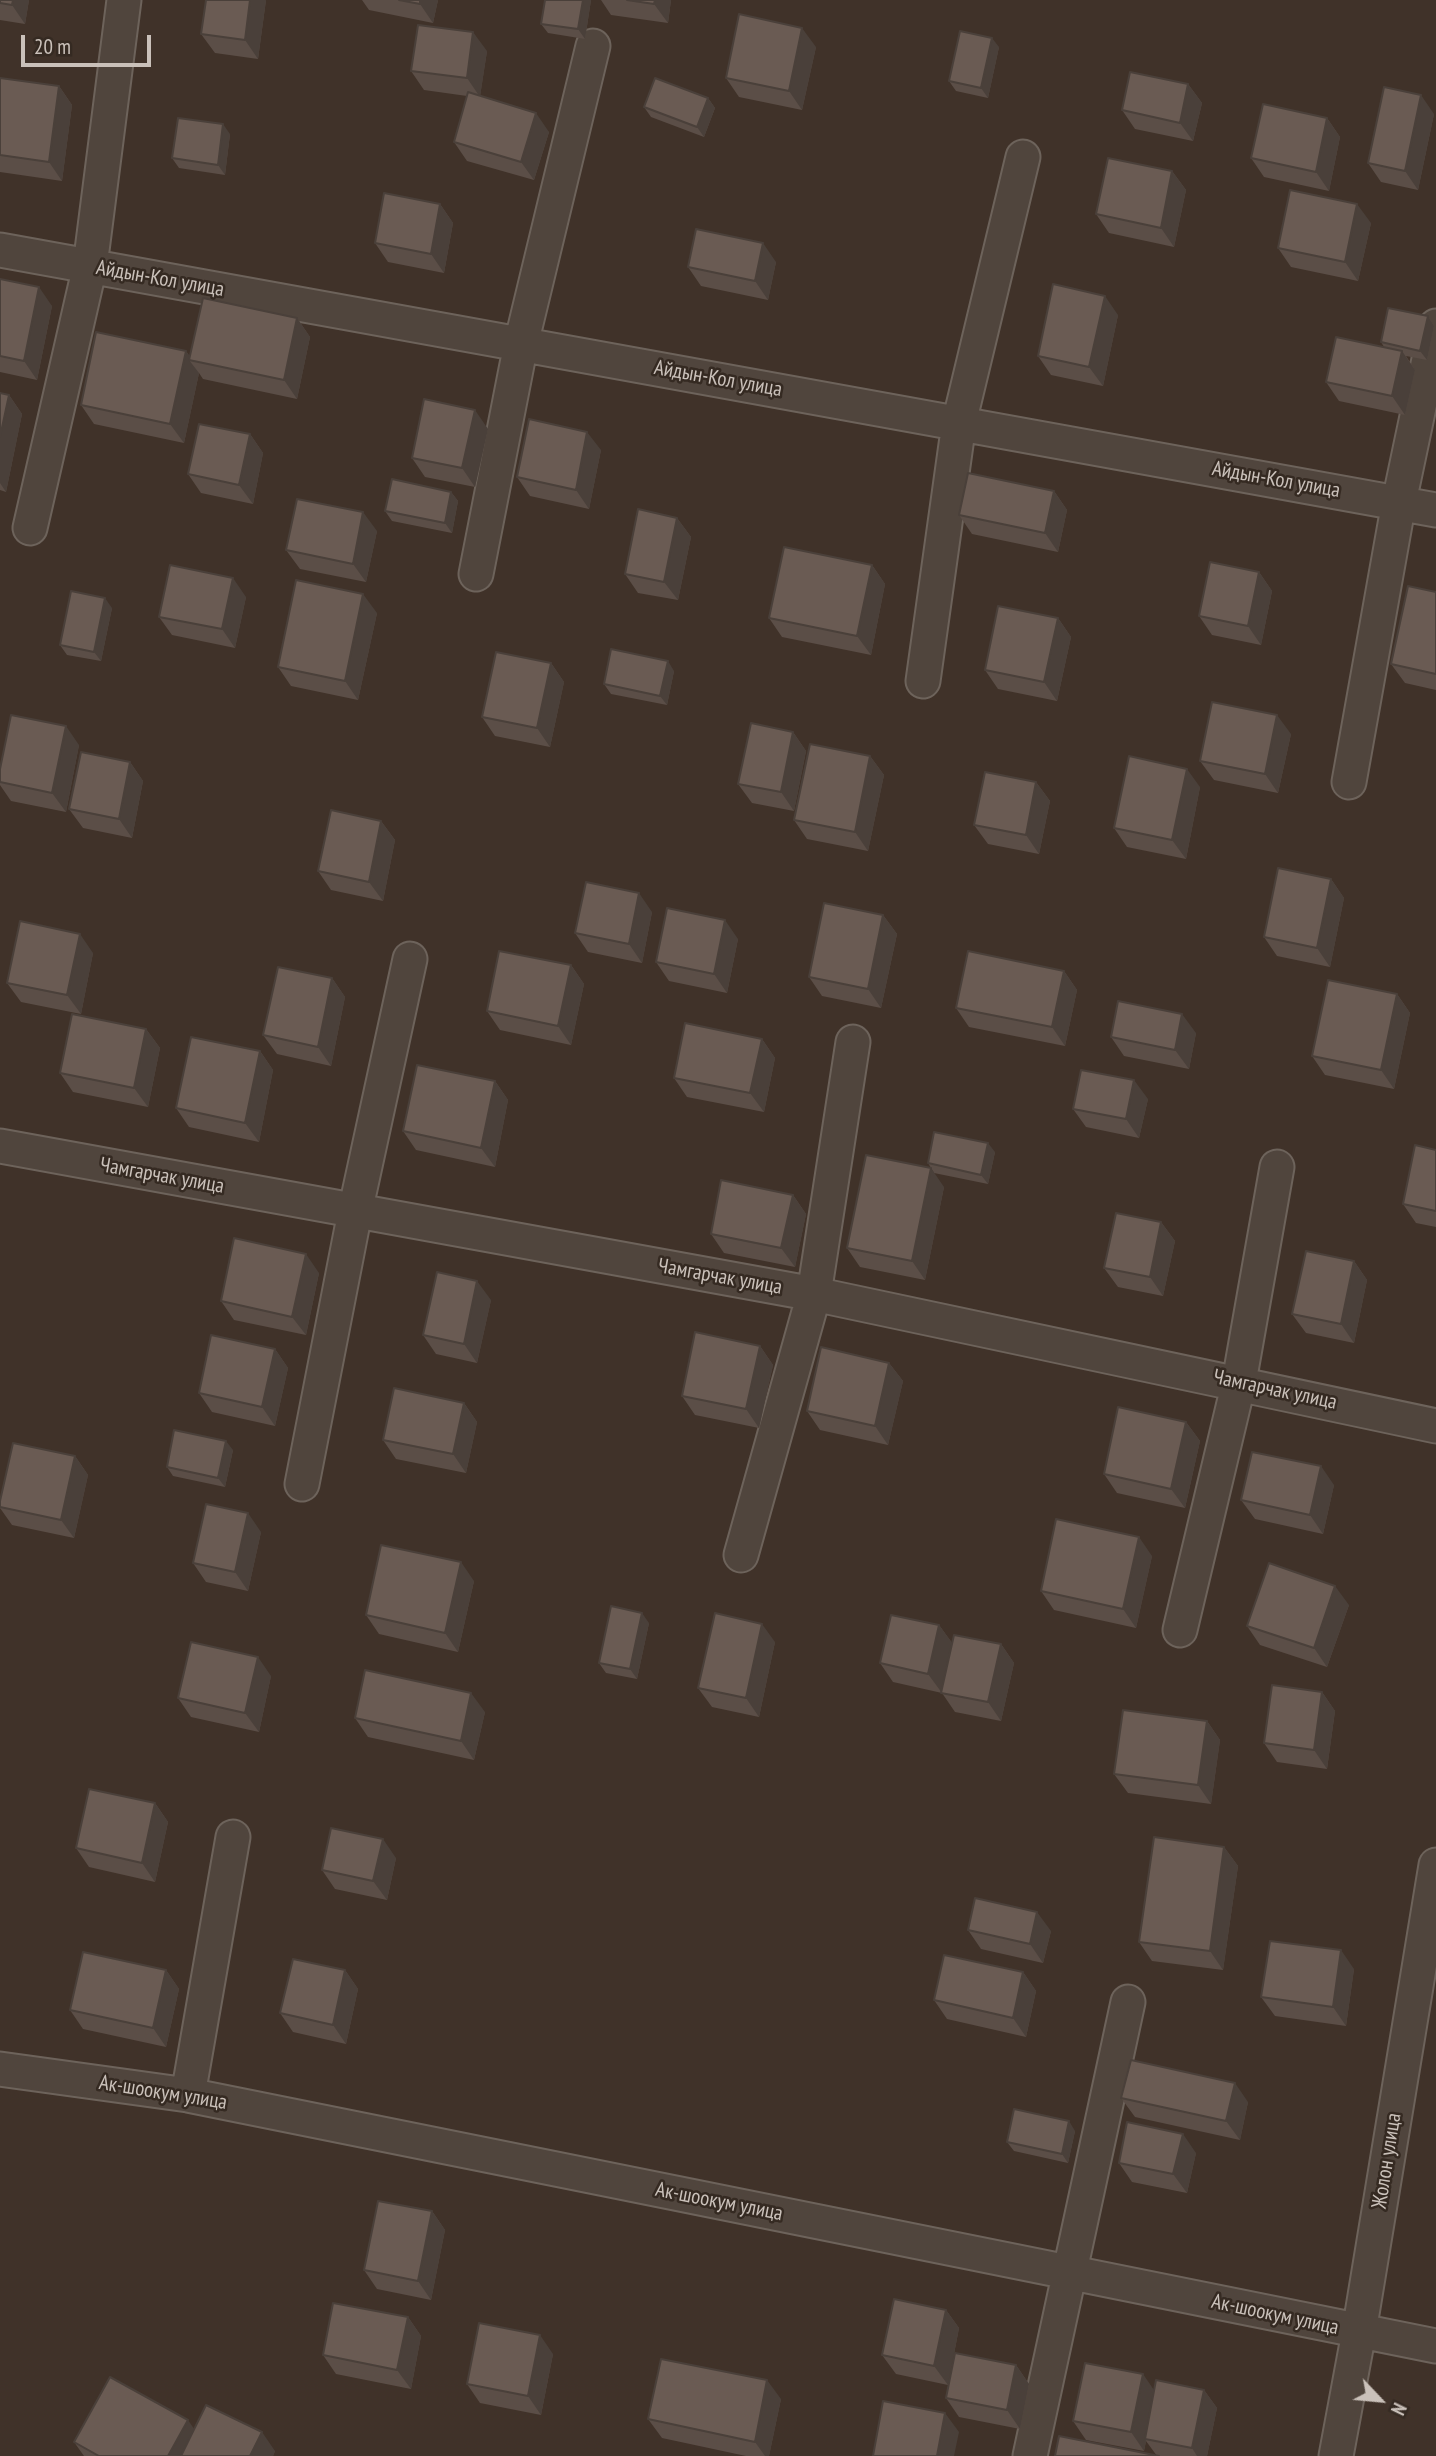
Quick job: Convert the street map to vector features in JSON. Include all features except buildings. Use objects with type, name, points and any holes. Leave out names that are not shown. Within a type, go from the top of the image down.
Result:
[{"type":"street","points":[[30,528],[90,266],[124,0]]},
{"type":"street","points":[[476,575],[521,344],[593,46]]},
{"type":"street","points":[[923,681],[959,423],[1023,157]]},
{"type":"street","name":"Айдын-Кол улица","points":[[0,250],[1436,510]]},
{"type":"street","points":[[1349,782],[1399,502],[1436,326]]},
{"type":"street","points":[[302,1484],[355,1212],[410,959]]},
{"type":"street","points":[[741,1555],[814,1294],[853,1042]]},
{"type":"street","name":"Чамгарчак улица","points":[[0,1146],[814,1294],[1239,1382],[1436,1426]]},
{"type":"street","points":[[1180,1630],[1239,1382],[1277,1167]]},
{"type":"street","points":[[188,2095],[233,1837]]},
{"type":"street","name":"Жолон улица","points":[[1336,2456],[1436,1865]]},
{"type":"street","points":[[1030,2456],[1128,2002]]},
{"type":"street","name":"Ак-шоокум улица","points":[[0,2069],[188,2095],[1436,2346]]}]
